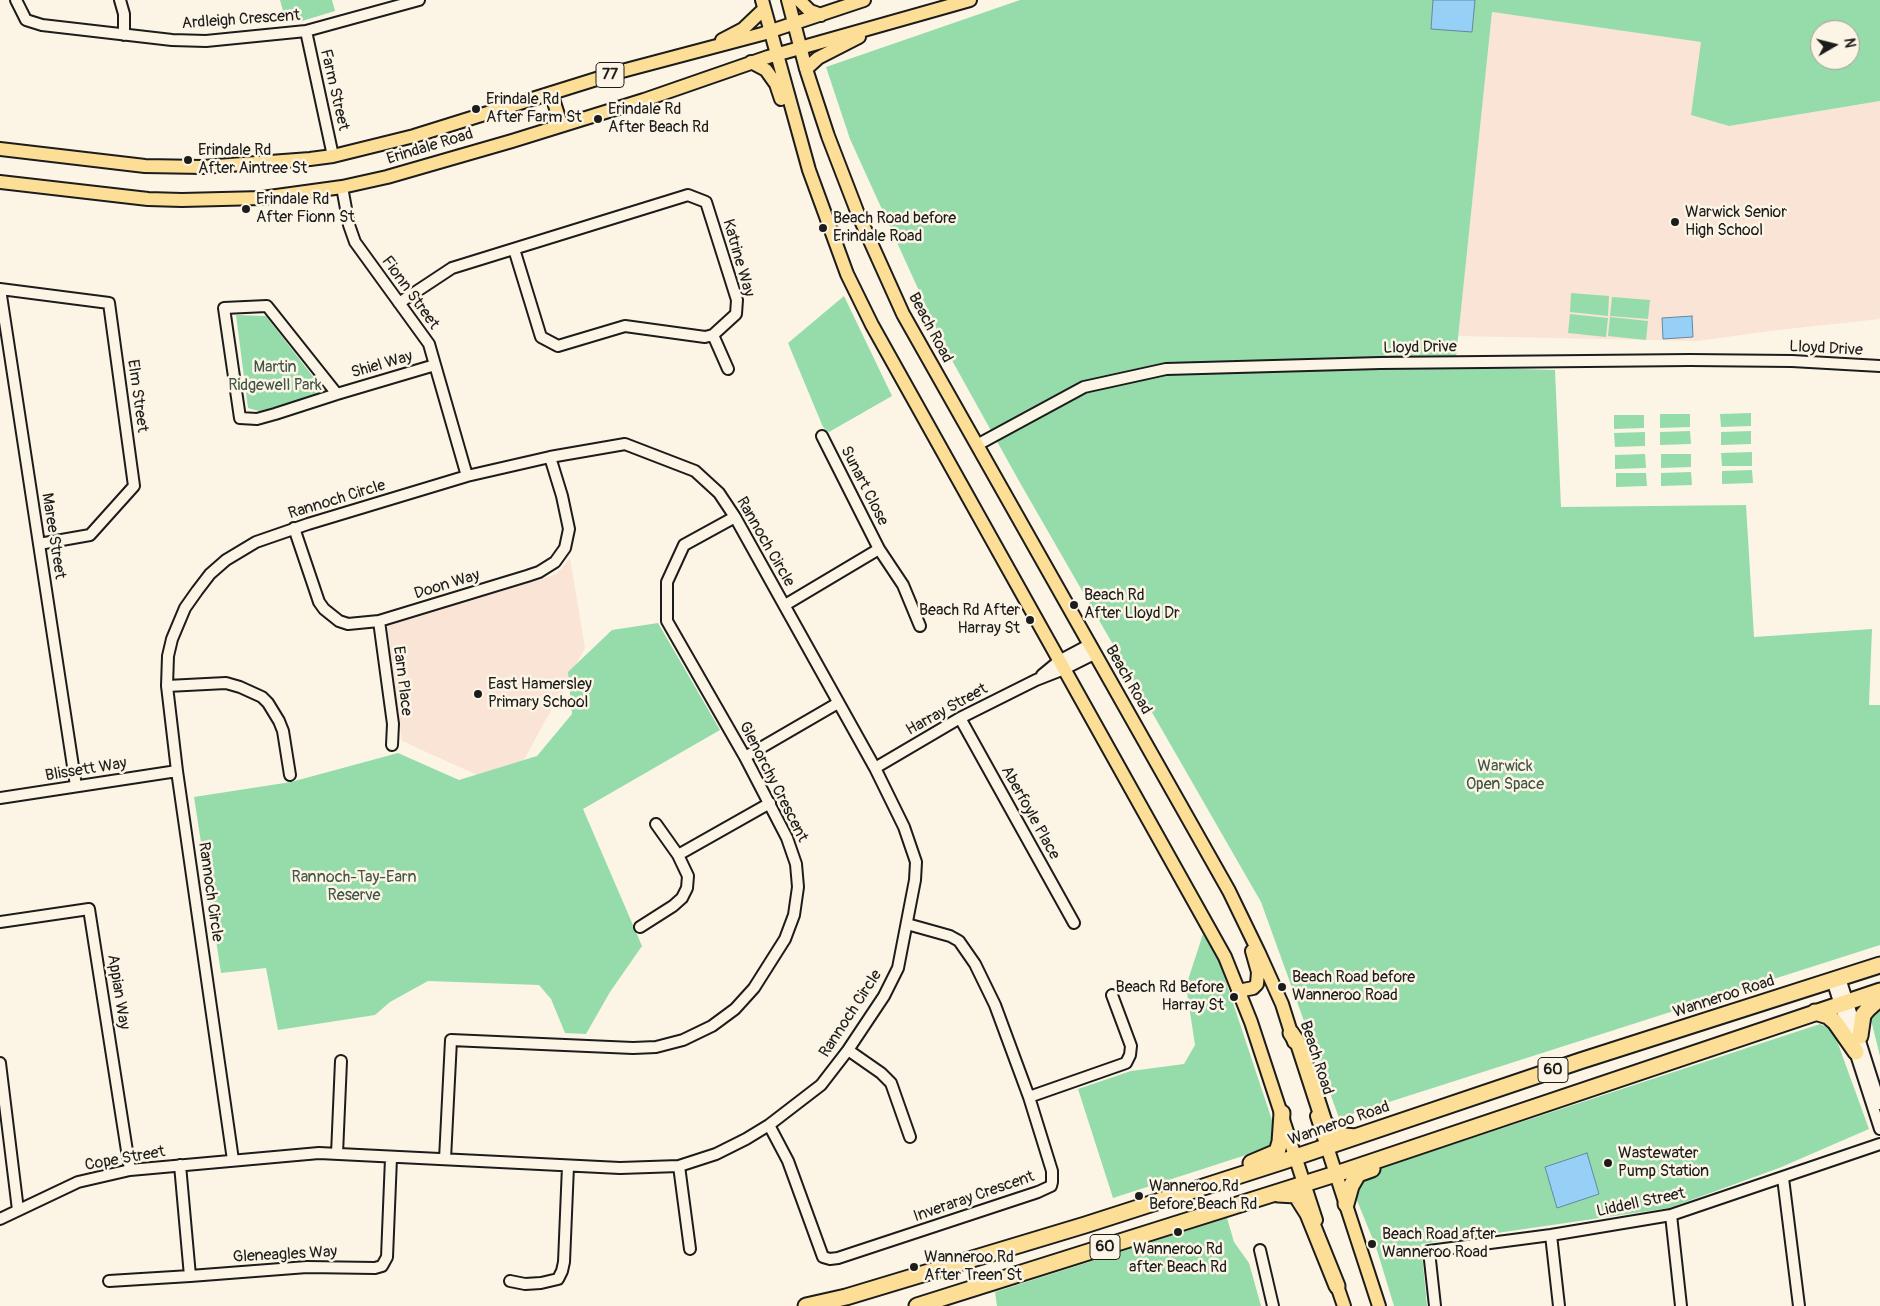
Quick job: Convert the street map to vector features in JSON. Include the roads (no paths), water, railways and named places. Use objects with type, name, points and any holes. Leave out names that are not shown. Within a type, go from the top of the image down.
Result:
[{"type":"highway","name":"Wanneroo Road","points":[[806,1306],[847,1301],[1186,1193],[1580,1061],[1880,965]]},
{"type":"highway","name":"60","points":[[916,1306],[1336,1174],[1880,991]]},
{"type":"highway","points":[[1860,1036],[1863,1015],[1880,998]]},
{"type":"highway","points":[[1815,1012],[1828,1016],[1835,1022],[1856,1052]]},
{"type":"highway","points":[[1291,1033],[1300,1045],[1324,1122],[1334,1132],[1356,1137]]},
{"type":"highway","points":[[1186,1193],[1277,1152],[1280,1142],[1282,1113]]},
{"type":"highway","points":[[1346,1204],[1351,1186],[1358,1174],[1461,1136],[1489,1122]]},
{"type":"highway","points":[[1274,1194],[1296,1195],[1308,1214],[1337,1286]]},
{"type":"main road","name":"Beach Road","points":[[788,0],[806,69],[831,145],[858,214],[907,322],[1244,920],[1282,1004],[1379,1306]]},
{"type":"main road","points":[[799,0],[810,11],[821,15]]},
{"type":"main road","name":"Erindale Road","points":[[0,149],[145,166],[203,167],[281,162],[333,156],[414,136],[622,71],[771,31],[864,0]]},
{"type":"main road","name":"Erindale Road","points":[[0,182],[148,199],[182,200],[262,198],[342,188],[387,177],[644,100],[751,62],[800,47],[970,0]]},
{"type":"main road","points":[[763,4],[801,143],[825,218],[847,274],[872,325],[1220,949],[1251,1022],[1344,1306]]},
{"type":"main road","points":[[668,60],[690,48],[721,40],[743,29],[763,4]]},
{"type":"main road","points":[[806,69],[818,58],[854,39],[902,26],[923,13]]},
{"type":"main road","points":[[751,62],[766,70],[776,84],[788,120],[801,143]]},
{"type":"main road","points":[[551,93],[561,124]]},
{"type":"main road","points":[[1238,991],[1253,988],[1257,984],[1258,978],[1244,920]]},
{"type":"street","name":"Ardleigh Crescent","points":[[16,0],[26,20],[42,25],[172,40],[206,41],[306,31],[419,0]]},
{"type":"street","points":[[120,0],[124,14],[124,35]]},
{"type":"street","name":"Farm Street","points":[[306,31],[333,156]]},
{"type":"street","name":"Fionn Street","points":[[342,188],[349,224],[355,242],[429,344],[467,476]]},
{"type":"street","name":"Katrine Way","points":[[399,302],[452,268],[688,195],[706,202],[737,300],[736,314],[713,335]]},
{"type":"street","points":[[514,249],[541,337],[558,346],[625,326],[705,337],[713,335],[728,370]]},
{"type":"street","name":"Elm Street","points":[[0,289],[109,303],[134,486],[90,535],[39,544]]},
{"type":"street","name":"Maree Street","points":[[0,289],[76,786]]},
{"type":"street","name":"Shiel Way","points":[[338,394],[267,306],[224,308],[240,418],[257,419],[276,414],[435,366]]},
{"type":"street","name":"Lloyd Drive","points":[[977,445],[1084,387],[1166,369],[1380,363],[1680,360],[1792,361],[1880,366]]},
{"type":"street","name":"Sunart Close","points":[[822,436],[879,549],[903,585],[920,626]]},
{"type":"street","name":"Rannoch Circle","points":[[625,444],[695,471],[719,493],[736,517],[785,605],[875,768],[904,827],[916,862],[916,880],[898,968],[884,996],[848,1050],[821,1085],[769,1125],[716,1154],[679,1166],[620,1168],[318,1153],[233,1160],[177,771],[167,686],[168,656],[172,639],[185,608],[196,591],[210,574],[241,549],[294,528],[467,476],[550,457],[625,444]]},
{"type":"street","name":"Doon Way","points":[[294,528],[319,602],[324,610],[339,621],[348,624],[380,621],[539,572],[555,562],[566,548],[569,529],[562,496],[550,457]]},
{"type":"street","name":"Glenorchy Crescent","points":[[445,1159],[451,1040],[624,1048],[656,1047],[684,1040],[712,1026],[735,1009],[754,988],[778,952],[794,915],[798,887],[796,864],[787,838],[770,803],[667,621],[667,582],[684,545],[736,517]]},
{"type":"street","name":"Sunart Close","points":[[785,605],[879,549]]},
{"type":"street","name":"Earn Place","points":[[380,621],[393,724],[392,745]]},
{"type":"street","name":"Harray Street","points":[[875,768],[960,718],[1036,680],[1092,649]]},
{"type":"street","points":[[167,686],[226,683],[246,689],[262,697],[275,713],[283,731],[290,775]]},
{"type":"street","points":[[745,756],[838,703]]},
{"type":"street","name":"Aberfoyle Place","points":[[960,718],[1074,923]]},
{"type":"street","name":"Blissett Way","points":[[0,798],[177,771]]},
{"type":"street","points":[[678,855],[770,803]]},
{"type":"street","points":[[640,927],[674,906],[682,898],[687,888],[688,876],[678,855],[656,824]]},
{"type":"street","name":"Appian Way","points":[[0,922],[89,908],[130,1170]]},
{"type":"street","name":"Inveraray Crescent","points":[[769,1125],[788,1161],[823,1256],[830,1259],[838,1258],[1038,1192],[1051,1186],[1052,1171],[1029,1097],[995,1005],[968,954],[959,941],[950,936],[907,924]]},
{"type":"street","points":[[1836,979],[1880,1129]]},
{"type":"street","points":[[1029,1097],[1126,1063],[1130,1055],[1131,1046],[1112,995]]},
{"type":"street","points":[[1844,1003],[1860,1036],[1880,1104]]},
{"type":"street","points":[[848,1050],[881,1073],[891,1083],[910,1137]]},
{"type":"street","points":[[337,1154],[341,1061]]},
{"type":"street","points":[[0,1063],[18,1210]]},
{"type":"street","name":"Liddell Street","points":[[1435,1306],[1429,1251],[1551,1235],[1670,1215],[1880,1144]]},
{"type":"street","name":"Gleneagles Way","points":[[190,1276],[307,1267],[375,1268],[382,1266],[387,1257],[391,1158]]},
{"type":"street","name":"Cope Street","points":[[0,1219],[78,1182],[130,1170],[233,1160]]},
{"type":"street","points":[[109,1282],[190,1276],[180,1165]]},
{"type":"street","points":[[510,1281],[525,1284],[558,1279],[564,1262],[568,1166]]},
{"type":"street","points":[[679,1166],[690,1249]]},
{"type":"street","points":[[1783,1178],[1799,1306]]},
{"type":"street","points":[[1670,1215],[1681,1306]]},
{"type":"street","points":[[1551,1235],[1559,1306]]},
{"type":"street","points":[[1260,1250],[1273,1306]]},
{"type":"water","points":[[1433,0],[1475,0],[1472,32],[1431,29]]},
{"type":"water","points":[[1692,316],[1693,337],[1663,339],[1662,318]]},
{"type":"water","points":[[1587,1153],[1599,1194],[1557,1208],[1545,1167]]},
{"type":"place","name":"Erindale Rd After Farm St","points":[[476,109]]},
{"type":"place","name":"Erindale Rd After Beach Rd","points":[[598,119]]},
{"type":"place","name":"Erindale Rd After Aintree St","points":[[188,160]]},
{"type":"place","name":"Erindale Rd After Fionn St","points":[[246,209]]},
{"type":"place","name":"Warwick Senior High School","points":[[1675,222]]},
{"type":"place","name":"Beach Road before Erindale Road","points":[[823,228]]},
{"type":"place","name":"Beach Rd After Lloyd Dr","points":[[1074,605]]},
{"type":"place","name":"Beach Rd After Harray St","points":[[1030,620]]},
{"type":"place","name":"East Hamersley Primary School","points":[[478,694]]},
{"type":"place","name":"Beach Road before Wanneroo Road","points":[[1282,987]]},
{"type":"place","name":"Beach Rd Before Harray St","points":[[1234,997]]},
{"type":"place","name":"Wastewater Pump Station","points":[[1608,1163]]},
{"type":"place","name":"Wanneroo Rd Before Beach Rd","points":[[1139,1196]]},
{"type":"place","name":"Wanneroo Rd after Beach Rd","points":[[1178,1232]]},
{"type":"place","name":"Beach Road after Wanneroo Road","points":[[1372,1244]]},
{"type":"place","name":"Wanneroo Rd After Treen St","points":[[914,1267]]},
{"type":"park label","name":"Martin Ridgewell Park","points":[[275,377]]},
{"type":"park label","name":"Warwick Open Space","points":[[1505,776]]},
{"type":"park label","name":"Rannoch-Tay-Earn Reserve","points":[[354,887]]}]
